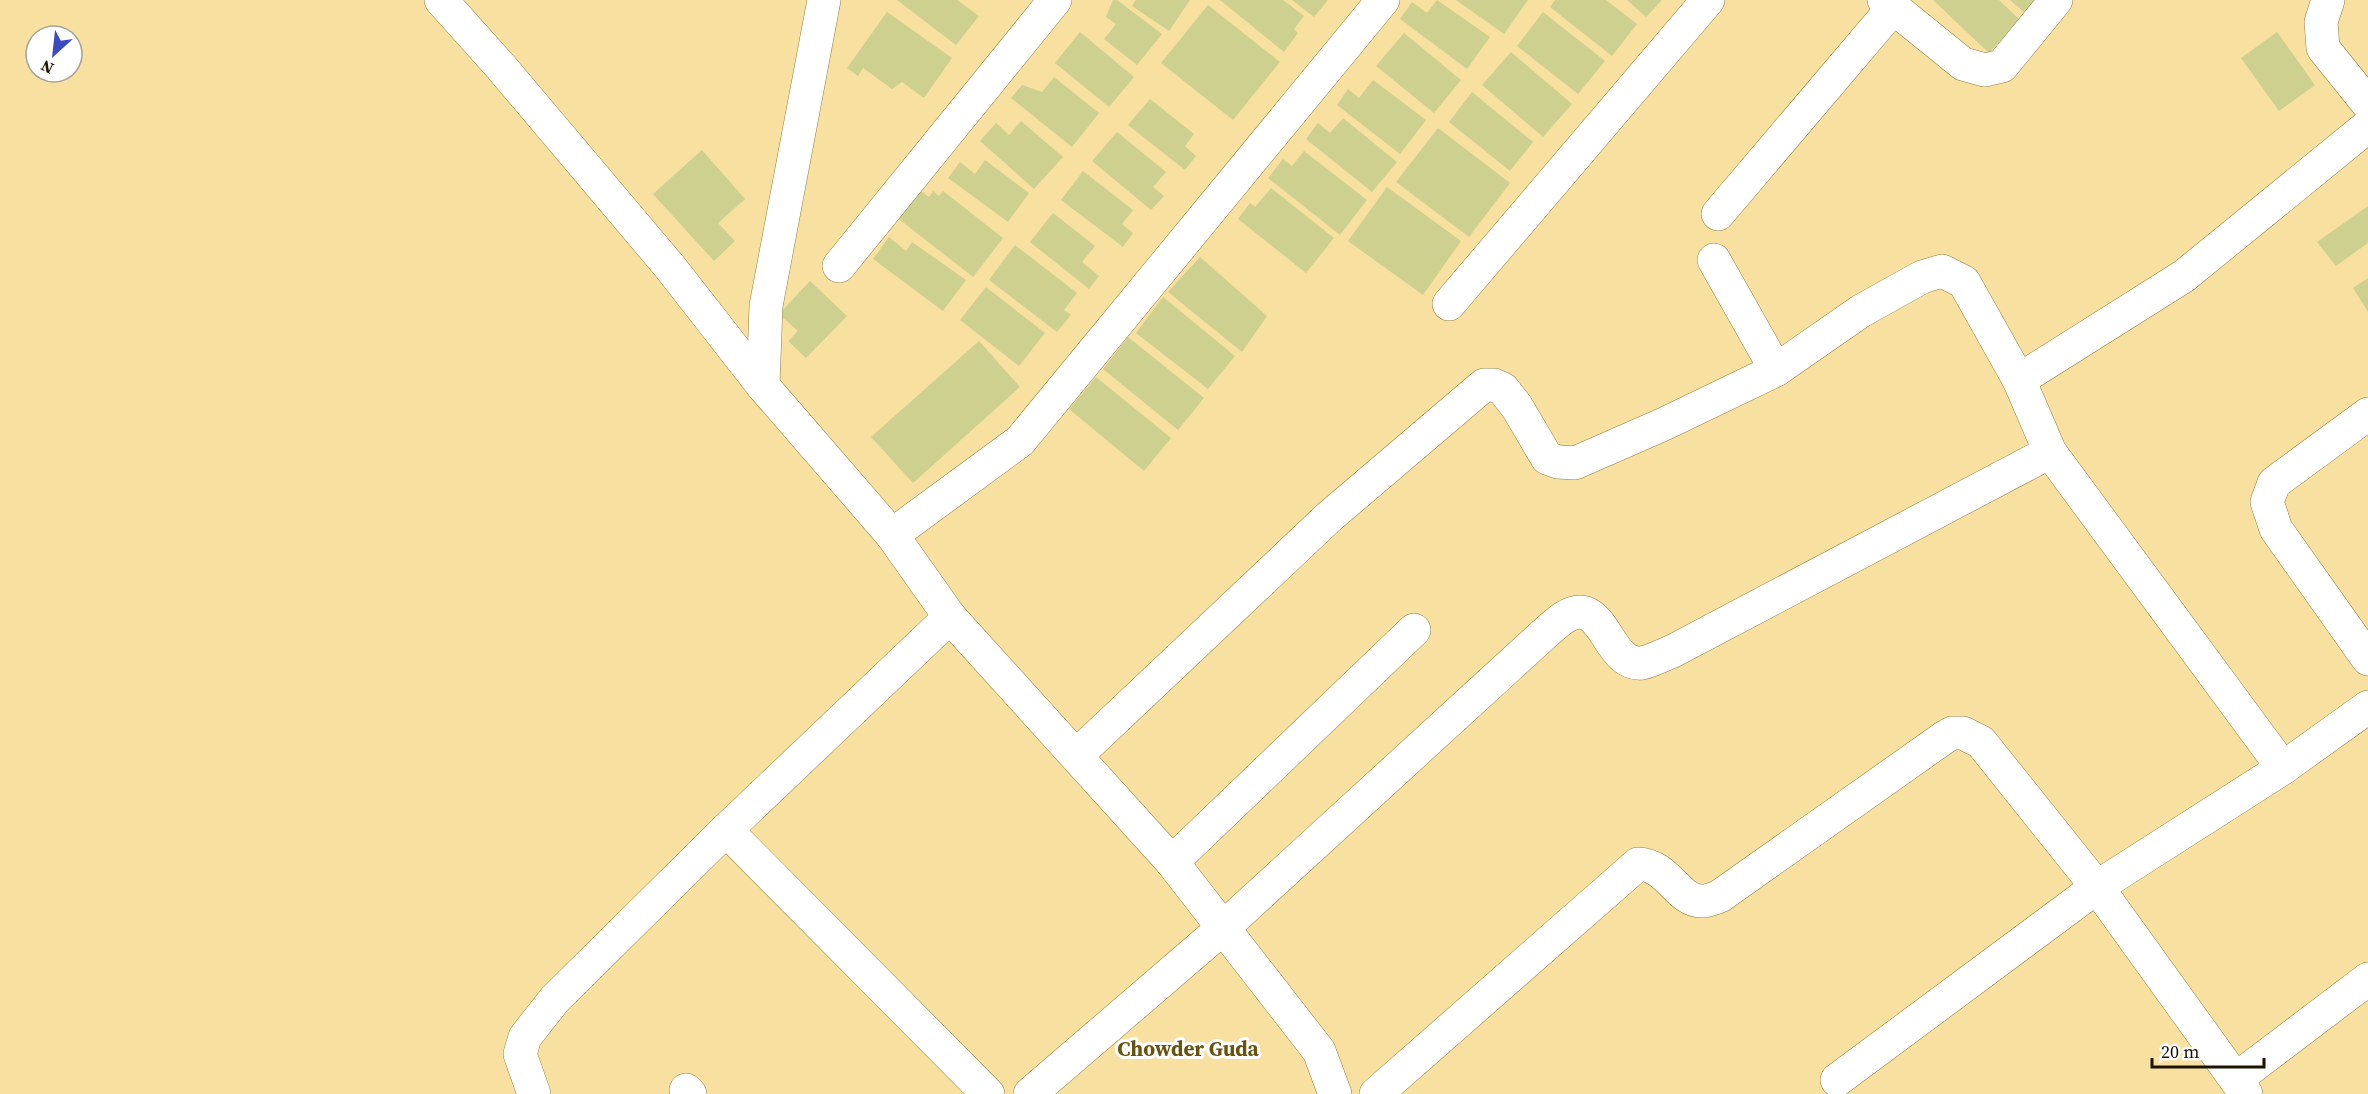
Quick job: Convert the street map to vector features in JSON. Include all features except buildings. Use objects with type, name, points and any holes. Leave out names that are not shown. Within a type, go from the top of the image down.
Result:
[{"type":"street","points":[[441,0],[501,67],[670,267],[763,386],[892,535],[950,617],[1172,862],[1319,1051],[1335,1094]]},
{"type":"street","points":[[763,386],[766,306],[824,0]]},
{"type":"street","points":[[838,266],[1055,0]]},
{"type":"street","points":[[892,535],[1020,441],[1383,0]]},
{"type":"street","points":[[1449,304],[1708,0]]},
{"type":"street","points":[[1718,214],[1888,4],[1963,64],[1985,70],[2002,66],[2056,0]]},
{"type":"street","points":[[2328,0],[2321,22],[2323,48],[2368,104]]},
{"type":"street","points":[[2019,380],[2184,276],[2368,126]]},
{"type":"street","points":[[1714,260],[1776,370]]},
{"type":"street","points":[[1077,755],[1329,517],[1484,385],[1494,385],[1503,389],[1517,407],[1547,458],[1558,462],[1575,463],[1665,424],[1776,370],[1861,312],[1922,277],[1942,272],[1964,282],[2019,380],[2050,452],[2283,768]]},
{"type":"street","points":[[2368,414],[2274,483],[2267,502],[2276,529],[2368,658]]},
{"type":"street","points":[[1030,1094],[1223,928],[1543,635],[1567,616],[1580,613],[1592,617],[1599,623],[1618,654],[1633,662],[1642,663],[1673,651],[2050,452]]},
{"type":"street","points":[[534,1094],[520,1054],[529,1031],[555,999],[726,830],[950,617]]},
{"type":"street","points":[[1172,862],[1414,630]]},
{"type":"street","points":[[1837,1080],[2097,887],[2283,768],[2368,707]]},
{"type":"street","points":[[1376,1094],[1638,864],[1648,864],[1659,869],[1686,896],[1700,902],[1720,896],[1952,733],[1963,733],[1981,742],[2097,887],[2241,1087],[2368,979]]},
{"type":"street","points":[[726,830],[988,1094]]},
{"type":"district","name":"Chowder Guda","points":[[1188,1049]]}]
